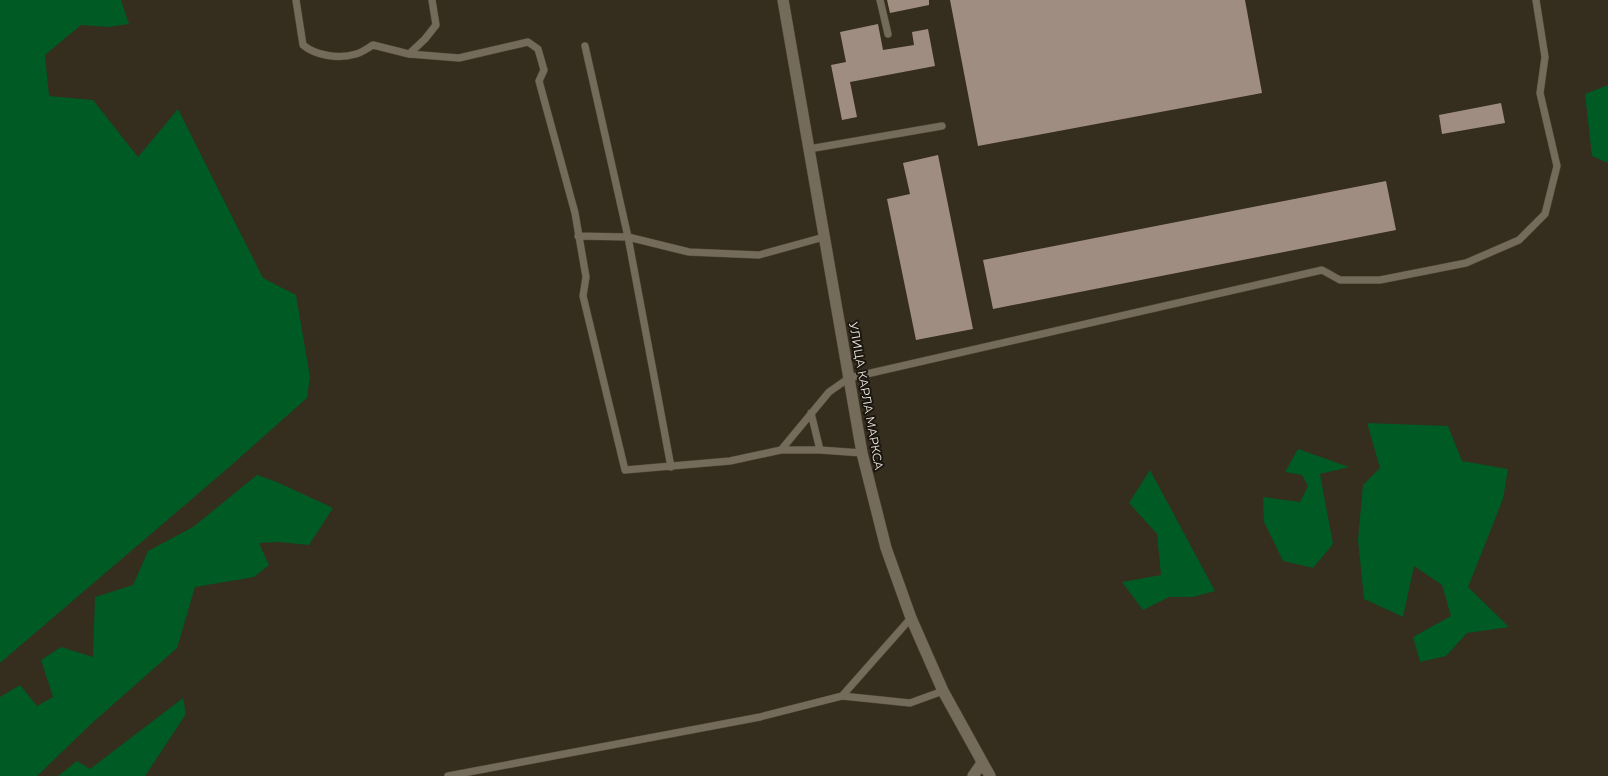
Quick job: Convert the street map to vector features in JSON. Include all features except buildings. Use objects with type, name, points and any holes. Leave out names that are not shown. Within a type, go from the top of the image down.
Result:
[{"type":"main road","name":"УЛИЦА КАРЛА МАРКСА","points":[[783,0],[862,453],[886,548],[911,618],[943,691],[990,776]]},
{"type":"main road","points":[[973,776],[982,763]]},
{"type":"lane","points":[[296,0],[303,45],[308,49],[331,56],[356,54],[373,45],[409,54],[459,58],[528,42],[538,49],[544,70],[539,80],[574,213],[586,277],[583,296],[625,470],[730,461],[781,450],[820,450],[862,453]]},
{"type":"lane","points":[[409,54],[425,39],[436,25],[432,0]]},
{"type":"lane","points":[[880,0],[888,34]]},
{"type":"lane","points":[[781,450],[829,392],[849,378],[1322,270],[1340,280],[1380,280],[1466,263],[1519,240],[1545,214],[1557,166],[1540,93],[1545,57],[1536,0]]},
{"type":"lane","points":[[585,46],[628,237],[671,467]]},
{"type":"lane","points":[[809,149],[942,126]]},
{"type":"lane","points":[[578,236],[628,237],[690,252],[759,255],[824,237]]},
{"type":"lane","points":[[811,413],[820,450]]},
{"type":"lane","points":[[842,696],[911,618]]},
{"type":"lane","points":[[448,776],[760,717],[842,696],[910,704],[943,691]]},
{"type":"green space","points":[[0,0],[121,0],[129,24],[108,27],[81,25],[45,55],[49,96],[93,100],[138,157],[178,109],[263,278],[296,295],[310,377],[307,398],[227,469],[0,663]]},
{"type":"green space","points":[[1608,85],[1608,163],[1592,156],[1585,94]]},
{"type":"green space","points":[[1367,423],[1448,426],[1462,461],[1508,469],[1503,499],[1468,587],[1509,627],[1467,633],[1446,656],[1420,662],[1413,637],[1451,616],[1442,585],[1414,566],[1403,617],[1364,599],[1358,540],[1363,485],[1380,468]]},
{"type":"green space","points":[[1298,449],[1349,467],[1320,474],[1333,544],[1313,568],[1283,561],[1264,522],[1263,497],[1300,502],[1308,486],[1302,475],[1285,472]]},
{"type":"green space","points":[[1150,470],[1215,591],[1193,597],[1169,597],[1143,610],[1122,582],[1161,575],[1157,534],[1129,503]]},
{"type":"green space","points":[[257,475],[277,482],[333,508],[309,545],[278,542],[259,543],[269,565],[254,577],[195,587],[177,648],[90,725],[37,776],[0,776],[0,697],[20,685],[37,706],[53,697],[41,660],[61,647],[93,657],[95,597],[133,585],[148,551],[193,527]]},
{"type":"green space","points":[[183,698],[186,714],[145,776],[58,776],[77,761],[90,769]]}]
